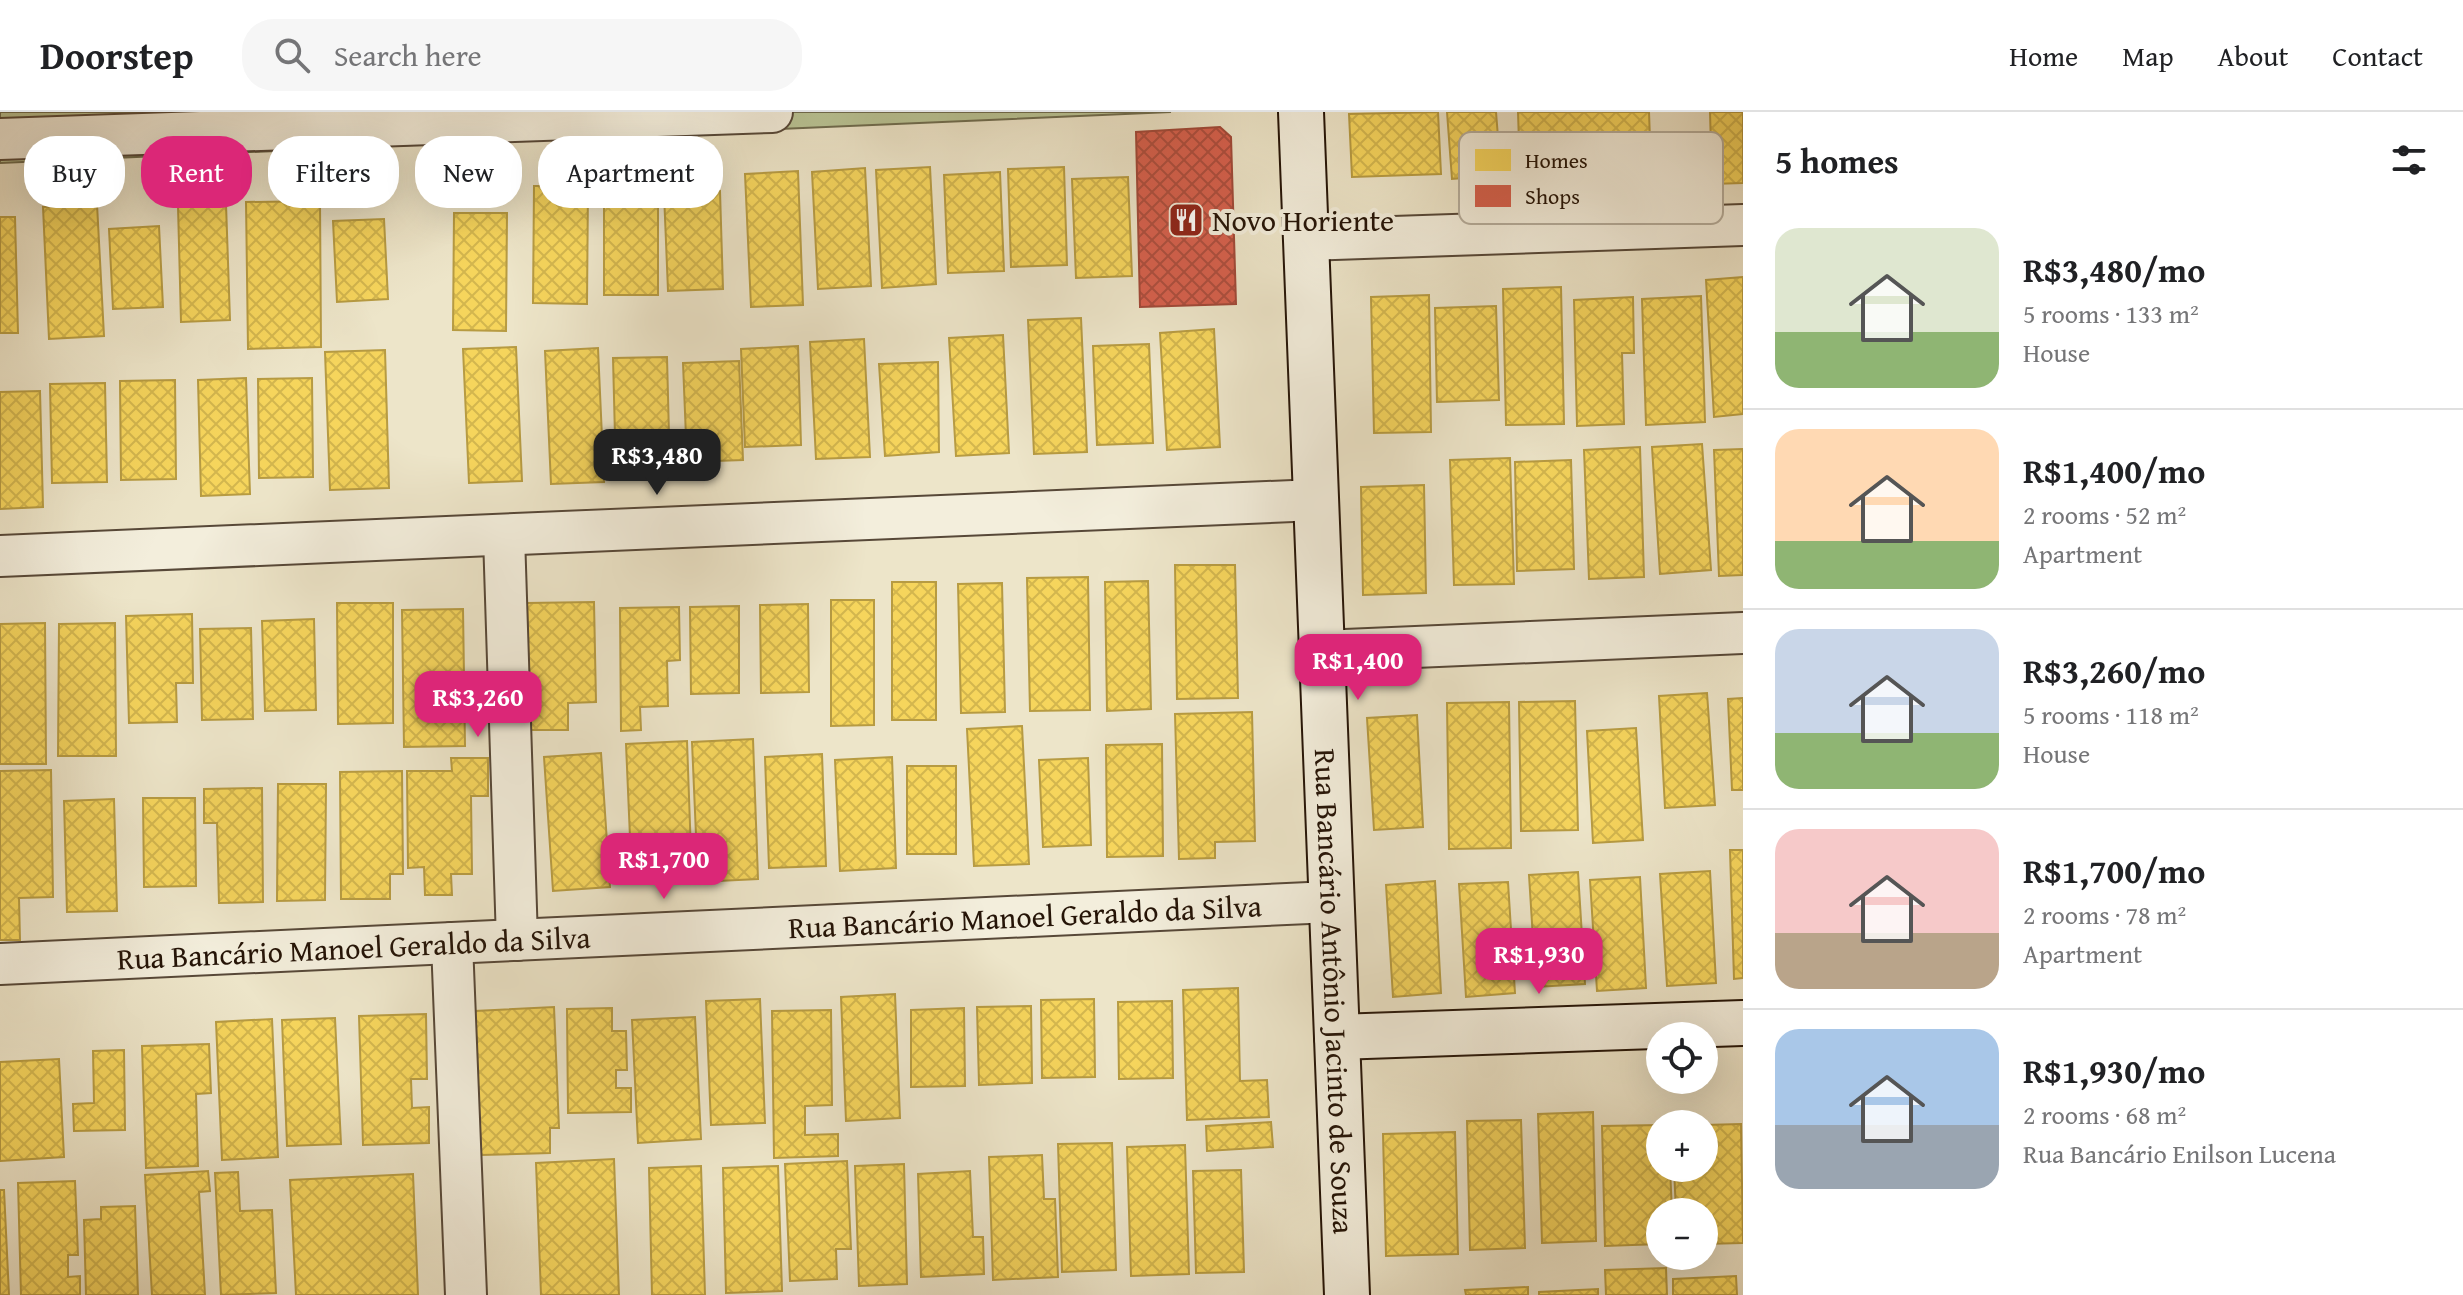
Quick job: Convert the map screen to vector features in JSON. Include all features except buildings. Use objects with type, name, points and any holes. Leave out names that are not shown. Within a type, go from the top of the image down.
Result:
[{"type":"street","points":[[0,139],[430,118],[772,112]]},
{"type":"street","name":"Rua Bancário Antônio Jacinto de Souza","points":[[1301,112],[1347,1295]]},
{"type":"street","points":[[1305,240],[1743,225]]},
{"type":"street","points":[[0,556],[1316,500]]},
{"type":"street","points":[[504,536],[517,940]]},
{"type":"street","points":[[1322,651],[1743,633]]},
{"type":"street","name":"Rua Bancário Manoel Geraldo da Silva","points":[[0,964],[1331,902]]},
{"type":"street","points":[[452,943],[466,1295]]},
{"type":"street","points":[[1337,1037],[1743,1023]]},
{"type":"green space","points":[[0,112],[1171,112],[620,136],[538,136],[538,140],[522,140],[522,136],[415,136],[415,145],[399,146],[399,136],[268,136],[268,151],[252,152],[252,136],[141,136],[141,157],[125,158],[125,136],[24,136],[24,162],[0,163]]},
{"type":"place","name":"Novo Horiente","points":[[1186,220]]}]
